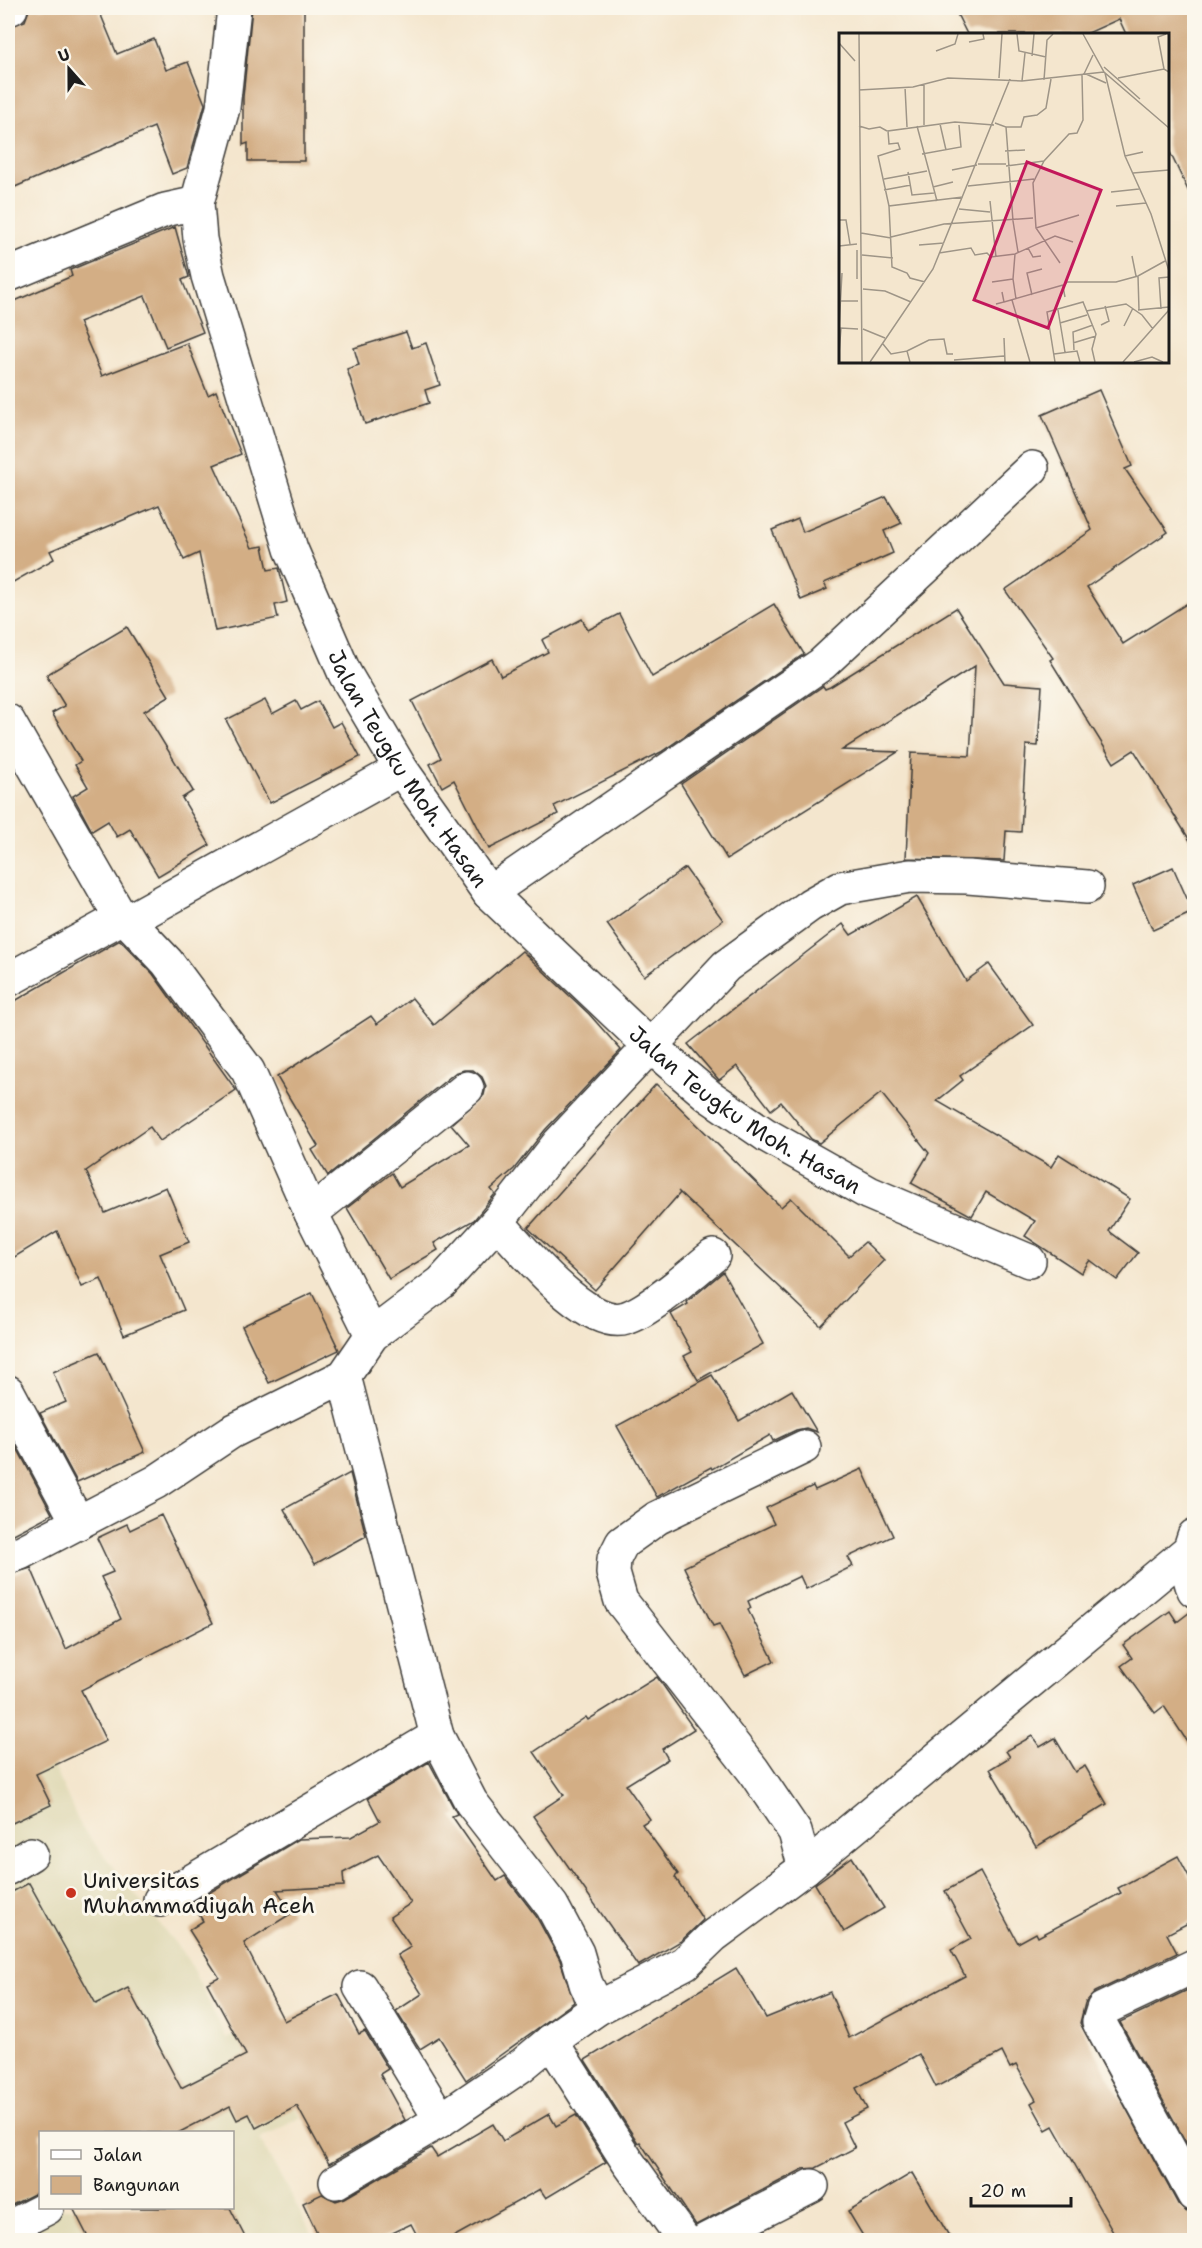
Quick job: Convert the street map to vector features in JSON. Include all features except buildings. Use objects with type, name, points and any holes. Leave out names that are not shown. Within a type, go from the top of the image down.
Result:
[{"type":"street","name":"Jalan Teugku Moh. Hasan","points":[[234,8],[223,108],[197,203],[200,238],[208,276],[291,549],[345,674],[401,769],[489,893],[651,1046],[709,1096],[766,1135],[869,1193],[1029,1261]]},
{"type":"street","points":[[8,274],[165,210],[197,203]]},
{"type":"street","points":[[489,893],[822,664],[1032,468]]},
{"type":"street","points":[[8,721],[125,919],[167,962],[240,1057],[311,1213],[372,1335]]},
{"type":"street","points":[[8,980],[401,769]]},
{"type":"street","points":[[8,1557],[156,1482],[231,1432],[344,1376],[372,1335],[442,1282],[497,1222],[559,1143],[726,966],[810,905],[840,888],[910,876],[968,877],[1087,887]]},
{"type":"street","points":[[311,1213],[467,1088]]},
{"type":"street","points":[[497,1222],[560,1287],[590,1312],[607,1318],[626,1318],[664,1295],[713,1256]]},
{"type":"street","points":[[344,1376],[436,1736],[471,1802],[552,1906],[577,1953],[586,1984],[598,2008]]},
{"type":"street","points":[[8,1392],[78,1523]]},
{"type":"street","points":[[804,1447],[657,1518],[622,1543],[614,1559],[613,1573],[621,1601],[746,1761],[795,1832],[805,1868]]},
{"type":"street","points":[[336,2182],[441,2120],[522,2065],[550,2041],[598,2008],[685,1963],[713,1936],[805,1868],[1191,1543]]},
{"type":"street","points":[[1191,1543],[1191,1583],[1194,1590]]},
{"type":"street","points":[[160,1900],[436,1736]]},
{"type":"street","points":[[1194,1966],[1103,2009],[1099,2022],[1194,2195]]},
{"type":"street","points":[[360,1987],[441,2120]]},
{"type":"street","points":[[550,2041],[628,2162],[684,2241]]},
{"type":"street","points":[[706,2241],[812,2186]]},
{"type":"street","points":[[8,2228],[46,2209]]},
{"type":"shaded area","name":"Universitas Muhammadiyah Aceh","points":[[8,1663],[81,1827],[187,1958],[227,2039],[254,2025],[301,2117],[260,2139],[315,2240],[8,2240]]},
{"type":"place","name":"Universitas Muhammadiyah Aceh","points":[[71,1893]]}]
